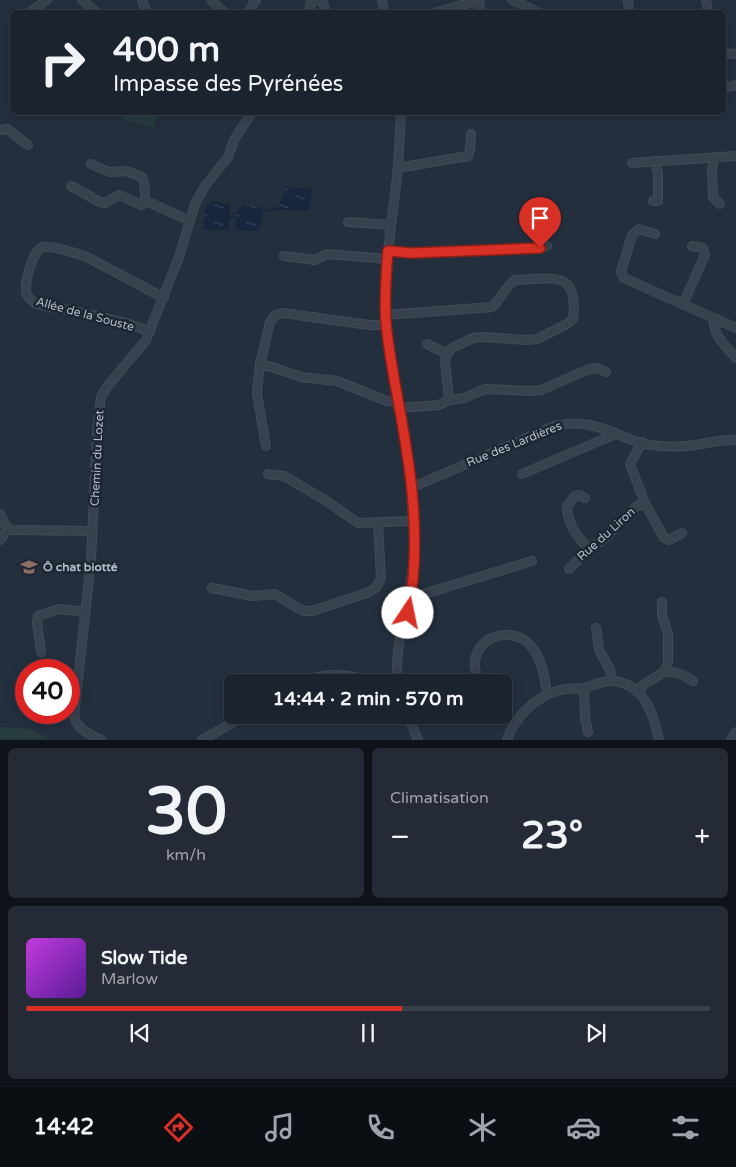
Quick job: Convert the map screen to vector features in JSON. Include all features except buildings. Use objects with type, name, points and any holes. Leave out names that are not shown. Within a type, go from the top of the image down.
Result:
[{"type":"street","points":[[33,10],[47,0]]},
{"type":"street","points":[[82,0],[94,10]]},
{"type":"street","points":[[310,10],[310,5],[316,0],[322,2],[325,10]]},
{"type":"street","points":[[444,10],[479,0]]},
{"type":"street","points":[[512,0],[533,9]]},
{"type":"street","name":"Chemin du Lozet","points":[[101,740],[82,730],[76,724],[74,716],[86,612],[101,396],[142,347],[150,332],[179,256],[195,204],[205,186],[228,157],[234,140],[250,115]]},
{"type":"street","points":[[397,674],[396,655],[412,595],[415,574],[411,486],[386,325],[388,255],[398,168],[401,115]]},
{"type":"street","points":[[0,130],[7,129],[28,144]]},
{"type":"street","points":[[398,168],[464,158],[468,156],[470,150],[471,134]]},
{"type":"street","points":[[632,163],[736,156]]},
{"type":"street","points":[[714,157],[712,170],[713,197],[720,204]]},
{"type":"street","points":[[653,201],[658,201],[658,173],[655,161]]},
{"type":"street","points":[[91,164],[109,172],[126,171],[142,178],[146,184],[144,196],[146,201],[190,221]]},
{"type":"street","points":[[70,186],[105,203],[119,195],[141,205],[146,201]]},
{"type":"street","points":[[348,222],[391,225]]},
{"type":"street","points":[[654,234],[639,229],[632,235],[621,272],[624,278],[736,326]]},
{"type":"street","points":[[284,256],[315,260],[327,254],[388,255],[540,248],[547,246]]},
{"type":"street","points":[[683,304],[705,255],[704,248],[692,246]]},
{"type":"street","name":"Allée de la Souste","points":[[150,332],[80,312],[36,303],[26,294],[33,256],[36,251],[43,247],[87,257],[164,298]]},
{"type":"street","points":[[386,315],[492,307],[498,302],[510,283],[515,280],[557,279],[569,285],[572,290],[574,306],[572,320],[567,324],[537,339],[527,340],[482,336],[452,348],[447,354],[445,361],[449,400]]},
{"type":"street","points":[[266,446],[258,393],[260,364],[270,322],[275,315],[278,313],[378,326],[386,325]]},
{"type":"street","points":[[714,318],[712,324],[715,331],[736,358]]},
{"type":"street","points":[[427,344],[447,354]]},
{"type":"street","points":[[260,364],[301,378],[343,383],[398,405],[439,405],[449,400],[464,398],[484,389],[541,390],[589,369],[597,368],[606,372]]},
{"type":"street","name":"Rue des Lardières","points":[[411,486],[420,484],[554,426],[568,422],[600,426],[657,446],[686,446],[724,439],[736,440]]},
{"type":"street","points":[[522,474],[611,436],[614,432]]},
{"type":"street","points":[[642,442],[630,464],[645,503],[664,538],[669,540],[682,533]]},
{"type":"street","points":[[268,474],[284,476],[325,500],[358,523],[378,524],[414,521]]},
{"type":"street","points":[[584,498],[579,495],[574,497],[567,506],[567,512],[574,533],[589,549]]},
{"type":"street","name":"Rue du Liron","points":[[569,569],[589,549],[604,539],[637,506],[645,503]]},
{"type":"street","points":[[0,514],[8,529],[92,531]]},
{"type":"street","points":[[212,588],[253,596],[275,594],[304,611],[312,611],[367,593],[376,588],[381,578],[378,524]]},
{"type":"street","points":[[0,540],[8,529]]},
{"type":"street","points":[[412,595],[532,561]]},
{"type":"street","points":[[403,630],[410,631],[423,619],[423,613],[412,595]]},
{"type":"street","points":[[662,602],[662,615],[668,634],[668,662],[664,672]]},
{"type":"street","points":[[41,652],[37,623],[38,616],[59,609],[86,612]]},
{"type":"street","points":[[596,628],[599,650],[610,670],[612,681]]},
{"type":"street","points":[[401,674],[400,663],[403,630]]},
{"type":"street","points":[[477,674],[476,655],[480,646],[488,639],[496,636],[512,634],[526,641],[536,653],[541,665],[547,694]]},
{"type":"street","points":[[638,691],[643,685],[664,672],[674,671],[693,681]]},
{"type":"street","points":[[507,740],[511,727],[518,718],[547,694],[558,690],[584,688],[612,681],[623,683],[638,691],[651,711],[659,740]]},
{"type":"street","points":[[584,688],[585,718],[588,732]]},
{"type":"street","points":[[202,740],[230,724]]},
{"type":"street","points":[[412,724],[418,740]]},
{"type":"street","points":[[731,740],[736,732]]},
{"type":"green space","points":[[124,115],[157,115],[153,128],[123,119]]},
{"type":"green space","points":[[0,727],[32,729],[49,739],[0,739]]},
{"type":"water","points":[[286,188],[312,189],[310,209],[306,211],[276,210],[263,212],[260,227],[257,231],[239,231],[236,228],[236,218],[230,218],[227,230],[204,230],[206,207],[213,201],[228,204],[230,206],[230,215],[236,215],[238,209],[243,205],[260,207],[264,210],[270,209],[280,204]]},
{"type":"place","name":"Ô chat biotté","points":[[29,567]]},
{"type":"route","points":[[408,613],[415,574],[413,513],[410,473],[386,325],[385,298],[388,251],[412,253],[540,248]]}]
